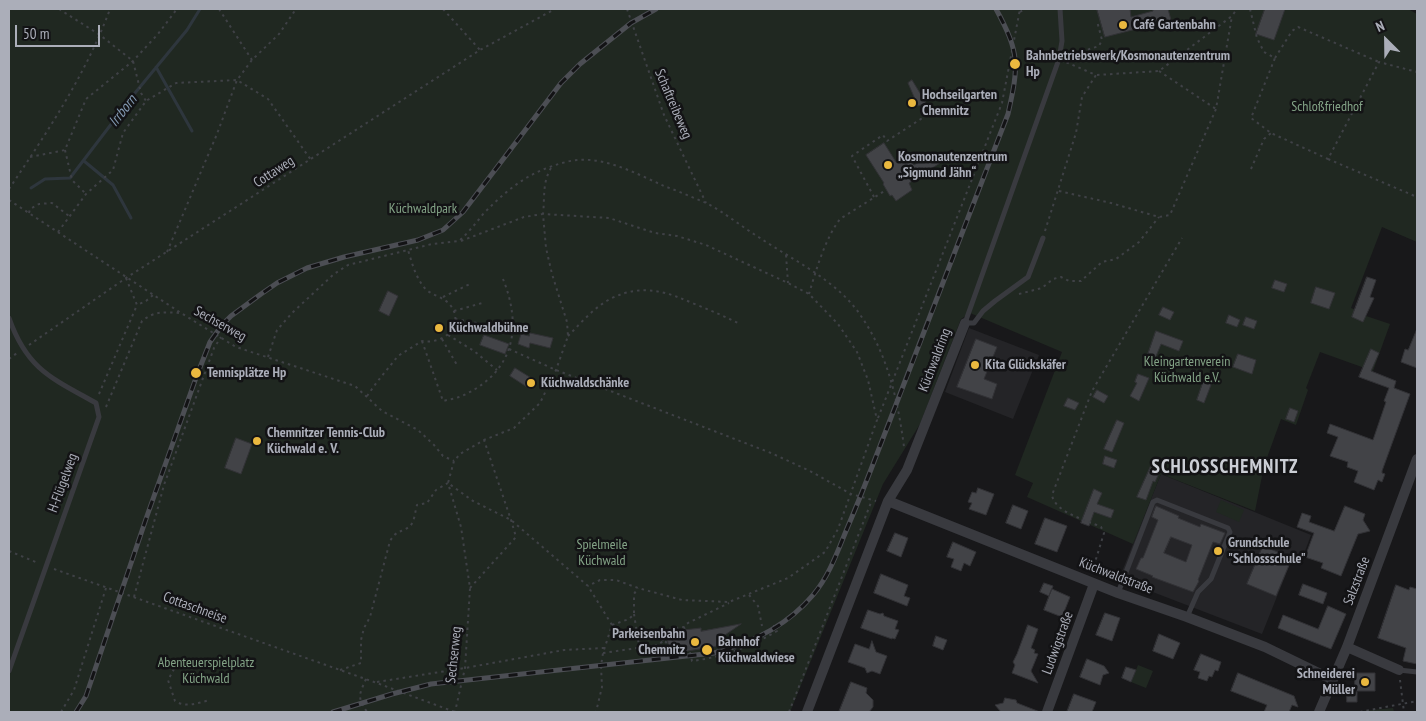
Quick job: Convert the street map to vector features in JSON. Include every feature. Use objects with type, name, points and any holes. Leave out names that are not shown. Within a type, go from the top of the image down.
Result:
[{"type":"street","name":"Küchwaldring","points":[[807,712],[888,501],[907,470],[965,323]]},
{"type":"street","name":"Salzstraße","points":[[1319,712],[1347,647],[1417,459]]},
{"type":"street","name":"Küchwaldstraße","points":[[888,501],[1092,583],[1265,647],[1333,680]]},
{"type":"street","name":"Ludwigstraße","points":[[1047,712],[1092,583]]},
{"type":"street","points":[[1347,647],[1399,670]]},
{"type":"lane","name":"Küchwaldring","points":[[965,323],[1060,56],[1062,32],[1060,9]]},
{"type":"lane","points":[[965,323],[974,322],[989,306],[1028,277],[1043,238]]},
{"type":"lane","points":[[9,318],[23,349],[45,374],[96,403]]},
{"type":"lane","name":"H-Flügelweg","points":[[9,671],[99,417],[96,403]]},
{"type":"lane","points":[[1118,593],[1153,502],[1158,500],[1228,528],[1230,532],[1211,579],[1198,592],[1187,617]]},
{"type":"lane","points":[[1399,670],[1417,672]]},
{"type":"path","points":[[59,9],[100,35],[133,61],[141,93],[146,101]]},
{"type":"path","points":[[9,189],[72,91],[100,35],[110,9]]},
{"type":"path","points":[[86,194],[72,180],[65,150],[86,99],[133,61],[178,9]]},
{"type":"path","points":[[219,9],[252,60]]},
{"type":"path","points":[[167,252],[217,134],[237,80],[252,60],[279,34],[296,9]]},
{"type":"path","points":[[443,9],[480,50]]},
{"type":"path","name":"Cottaweg","points":[[9,359],[126,278],[480,50],[555,9]]},
{"type":"path","name":"Schaftreibeweg","points":[[627,9],[664,115],[707,204]]},
{"type":"path","points":[[658,645],[659,651],[667,648],[661,630],[684,627],[686,624],[729,602],[788,578],[825,552],[838,529],[892,380],[1002,103],[1020,10],[1025,9]]},
{"type":"path","points":[[1060,56],[1096,75],[1158,71],[1232,16],[1237,9]]},
{"type":"path","points":[[1250,9],[1257,38],[1264,52],[1274,58]]},
{"type":"path","points":[[1059,191],[1159,217],[1170,215],[1216,109],[1232,16]]},
{"type":"path","points":[[1060,56],[1074,54],[1099,46],[1102,40],[1097,21]]},
{"type":"path","points":[[1417,72],[1379,62],[1298,28],[1292,31],[1274,58],[1251,118],[1271,133],[1417,197]]},
{"type":"path","points":[[1328,159],[1379,62]]},
{"type":"path","points":[[1158,71],[1216,109]]},
{"type":"path","points":[[1043,238],[1076,133],[1082,97],[1096,75]]},
{"type":"path","points":[[58,233],[86,194],[113,170],[123,133],[146,101],[176,83],[237,80],[268,99],[311,160]]},
{"type":"path","points":[[874,197],[852,156],[883,135],[887,141],[927,115]]},
{"type":"path","points":[[1251,169],[1264,138],[1271,133]]},
{"type":"path","points":[[30,157],[65,150]]},
{"type":"path","points":[[459,241],[518,182],[535,173],[567,161],[602,162],[622,168],[707,204],[815,274],[842,294],[861,315],[884,358],[892,380],[907,470]]},
{"type":"path","points":[[340,670],[361,663],[361,640],[364,628],[370,616],[390,541],[395,532],[410,526],[414,519],[417,505],[427,503],[436,490],[448,483],[454,461],[460,454],[484,440],[514,428],[540,404],[556,370],[568,336],[567,322],[552,274],[543,226],[545,180],[552,168]]},
{"type":"path","points":[[809,294],[830,234],[840,219],[886,190]]},
{"type":"path","name":"Sechserweg","points":[[9,200],[181,314],[236,346],[355,386],[382,411],[418,430],[443,456],[454,461]]},
{"type":"path","points":[[29,213],[30,209],[39,204],[52,203],[69,216]]},
{"type":"path","points":[[268,357],[277,330],[292,313],[334,274],[348,265],[432,244],[459,241],[524,217],[543,214],[610,218],[655,233],[677,236],[706,245],[788,282],[809,294],[838,324],[857,352],[868,380],[877,420]]},
{"type":"path","points":[[1014,296],[1042,288],[1060,277],[1069,281],[1081,281],[1102,262],[1116,259],[1139,242],[1159,217]]},
{"type":"path","points":[[1092,583],[1104,533],[1101,527],[1064,512],[1057,505],[1052,495],[1092,391],[1143,301],[1182,238]]},
{"type":"path","points":[[367,396],[398,356],[422,341],[429,342],[442,339],[453,328],[454,311],[443,297],[425,289],[415,274],[408,250]]},
{"type":"path","points":[[786,255],[788,282]]},
{"type":"path","points":[[126,278],[137,305]]},
{"type":"path","points":[[422,341],[443,401],[464,395],[486,382],[497,370],[513,336],[514,321],[511,299],[503,279]]},
{"type":"path","points":[[443,297],[470,284]]},
{"type":"path","points":[[568,336],[593,311],[611,299],[640,290],[660,291],[674,295],[740,324]]},
{"type":"path","points":[[96,403],[137,305],[146,301],[153,294]]},
{"type":"path","points":[[454,311],[482,303]]},
{"type":"path","points":[[455,319],[483,324]]},
{"type":"path","points":[[448,335],[474,351],[497,370]]},
{"type":"path","points":[[134,597],[164,485],[214,348],[220,337]]},
{"type":"path","points":[[442,339],[457,365]]},
{"type":"path","points":[[508,350],[770,453],[810,471],[851,494],[880,502],[888,501]]},
{"type":"path","points":[[470,588],[516,537],[484,440]]},
{"type":"path","points":[[448,483],[473,500],[511,520],[588,586],[612,624]]},
{"type":"path","name":"Sechserweg","points":[[448,483],[461,527],[470,588],[465,668],[455,712]]},
{"type":"path","points":[[789,712],[872,500]]},
{"type":"path","name":"Cottaschneise","points":[[9,552],[455,712]]},
{"type":"path","points":[[588,586],[600,580],[616,580],[682,600],[729,602]]},
{"type":"path","points":[[61,712],[74,690],[106,587]]},
{"type":"path","points":[[638,588],[634,594],[634,614],[639,648]]},
{"type":"path","points":[[749,595],[758,606],[762,626]]},
{"type":"path","points":[[612,624],[629,619],[634,614]]},
{"type":"path","points":[[596,712],[602,687],[601,666],[603,653],[612,624]]},
{"type":"path","points":[[684,627],[692,660],[724,655],[750,645],[777,631],[774,626],[772,627]]},
{"type":"path","points":[[603,653],[658,645],[663,640]]},
{"type":"path","points":[[374,682],[564,650],[604,648]]},
{"type":"path","points":[[174,669],[168,680],[175,702],[191,705],[210,700]]},
{"type":"path","points":[[1399,670],[1404,712]]},
{"type":"path","points":[[366,679],[359,695],[367,712]]},
{"type":"path","points":[[1360,712],[1417,702]]},
{"type":"shaded area","points":[[969,328],[1039,355],[1013,419],[945,392]]},
{"type":"shaded area","name":"Grundschule \"Schlossschule\"","points":[[1161,474],[1311,535],[1301,562],[1292,559],[1262,634],[1119,579]]},
{"type":"green space","name":"Küchwaldpark","points":[[9,9],[1408,9],[1417,14],[1417,242],[1382,227],[1351,308],[1366,314],[1366,316],[1390,324],[1373,371],[1320,352],[1306,388],[1308,390],[1296,425],[1281,419],[1264,466],[1255,511],[1161,474],[1133,544],[1027,497],[1033,483],[1015,475],[1062,352],[970,313],[961,319],[920,424],[883,484],[790,712],[9,712]]},
{"type":"green space","points":[[1221,500],[1244,510],[1239,522],[1216,512]]},
{"type":"green space","points":[[1138,665],[1153,671],[1146,688],[1131,682]]},
{"type":"green space","points":[[1393,708],[1394,712],[1353,712]]},
{"type":"building","points":[[1097,9],[1130,9],[1131,17],[1153,11],[1153,9],[1168,9],[1171,20],[1105,37]]},
{"type":"building","points":[[1265,9],[1285,9],[1274,40],[1256,34]]},
{"type":"building","points":[[912,80],[926,103],[918,106],[908,83]]},
{"type":"building","points":[[884,143],[896,162],[902,158],[911,160],[914,165],[933,153],[940,163],[909,183],[912,190],[896,201],[892,195],[890,196],[866,155]]},
{"type":"building","points":[[1367,277],[1376,280],[1370,297],[1374,298],[1363,322],[1352,317]]},
{"type":"building","points":[[1275,280],[1287,284],[1284,292],[1272,288]]},
{"type":"building","points":[[1316,287],[1335,293],[1329,309],[1311,303]]},
{"type":"building","points":[[388,291],[398,296],[389,316],[379,311]]},
{"type":"building","points":[[1163,307],[1174,312],[1170,320],[1159,315]]},
{"type":"building","points":[[1229,315],[1240,320],[1237,327],[1226,323]]},
{"type":"building","points":[[1246,317],[1257,321],[1254,329],[1243,325]]},
{"type":"building","points":[[1417,329],[1417,368],[1401,362],[1405,349],[1408,350]]},
{"type":"building","points":[[1156,331],[1183,341],[1179,351],[1161,344],[1152,366],[1145,363]]},
{"type":"building","points":[[530,333],[553,338],[550,348],[530,343],[529,348],[518,344],[521,334],[529,336]]},
{"type":"building","points":[[484,335],[509,344],[505,354],[480,345]]},
{"type":"building","name":"Kita Glückskäfer","points":[[976,339],[997,347],[984,379],[997,384],[992,399],[957,387]]},
{"type":"building","points":[[1371,349],[1379,353],[1371,371],[1396,381],[1394,388],[1410,394],[1382,471],[1385,474],[1382,482],[1378,480],[1374,490],[1354,482],[1358,471],[1347,467],[1348,462],[1330,456],[1338,437],[1327,433],[1330,424],[1373,440],[1389,388],[1359,377]]},
{"type":"building","points":[[1238,354],[1256,360],[1252,374],[1233,367]]},
{"type":"building","points":[[515,368],[536,381],[530,389],[510,376]]},
{"type":"building","points":[[1138,374],[1149,378],[1139,401],[1130,396],[1137,383],[1135,382]]},
{"type":"building","points":[[1206,374],[1214,377],[1204,403],[1197,400]]},
{"type":"building","points":[[1097,390],[1108,396],[1104,403],[1093,397]]},
{"type":"building","points":[[1068,398],[1079,403],[1075,410],[1064,406]]},
{"type":"building","points":[[1290,408],[1298,411],[1294,422],[1286,419]]},
{"type":"building","points":[[1117,420],[1124,423],[1112,452],[1104,449]]},
{"type":"building","points":[[236,438],[252,444],[241,474],[225,468]]},
{"type":"building","points":[[1105,456],[1117,460],[1114,468],[1103,464]]},
{"type":"building","points":[[1151,466],[1158,469],[1156,472],[1159,473],[1155,482],[1153,481],[1146,500],[1137,497]]},
{"type":"building","points":[[978,488],[994,494],[986,515],[969,509],[972,503],[968,502],[972,492],[976,493]]},
{"type":"building","points":[[1094,489],[1102,493],[1097,504],[1114,510],[1111,518],[1094,512],[1089,526],[1081,523]]},
{"type":"building","points":[[1013,505],[1028,511],[1021,529],[1006,523]]},
{"type":"building","points":[[1156,506],[1200,527],[1201,524],[1225,533],[1220,544],[1213,542],[1193,592],[1136,569],[1141,558],[1143,558],[1158,520],[1152,517]],"holes":[[[1171,537],[1192,545],[1186,562],[1164,553]]]},
{"type":"building","points":[[1345,506],[1365,514],[1363,520],[1370,531],[1358,534],[1341,576],[1321,568],[1323,563],[1305,557],[1314,533],[1297,527],[1302,513],[1311,516],[1309,522],[1334,531]]},
{"type":"building","points":[[1045,518],[1067,526],[1057,552],[1035,544]]},
{"type":"building","points":[[895,533],[908,538],[901,557],[887,551]]},
{"type":"building","points":[[953,542],[976,552],[970,566],[964,563],[961,571],[951,567],[954,559],[947,557]]},
{"type":"building","points":[[1263,546],[1292,558],[1276,596],[1247,584]]},
{"type":"building","points":[[881,574],[908,585],[904,596],[910,598],[907,606],[874,593]]},
{"type":"building","points":[[1044,583],[1053,586],[1049,596],[1040,592]]},
{"type":"building","points":[[1303,584],[1327,593],[1323,604],[1299,595]]},
{"type":"building","points":[[1396,585],[1409,590],[1410,587],[1417,589],[1417,664],[1403,661],[1406,648],[1378,638]]},
{"type":"building","points":[[1052,589],[1070,597],[1062,617],[1044,610]]},
{"type":"building","points":[[1328,606],[1346,614],[1331,649],[1278,628],[1283,615],[1318,629]]},
{"type":"building","points":[[868,610],[880,614],[883,613],[884,616],[898,621],[895,629],[899,630],[895,639],[861,628]]},
{"type":"building","points":[[1105,613],[1120,618],[1112,641],[1096,635]]},
{"type":"building","name":"Parkeisenbahn Chemnitz","points":[[741,624],[722,637],[723,645],[670,654],[666,632],[701,628],[701,631]]},
{"type":"building","points":[[1028,625],[1038,629],[1031,648],[1035,650],[1034,653],[1038,654],[1031,671],[1038,683],[1012,673],[1015,665],[1013,662]]},
{"type":"building","points":[[1159,634],[1180,643],[1173,659],[1153,651]]},
{"type":"building","points":[[936,636],[947,640],[943,650],[933,646]]},
{"type":"building","points":[[872,641],[876,652],[887,656],[880,674],[872,671],[867,673],[865,668],[848,662],[855,644],[869,649]]},
{"type":"building","points":[[1201,654],[1221,662],[1218,671],[1215,670],[1212,677],[1209,676],[1207,681],[1198,678],[1200,672],[1194,670]]},
{"type":"building","points":[[1087,659],[1104,666],[1109,673],[1103,675],[1100,685],[1080,677]]},
{"type":"building","points":[[1126,667],[1136,670],[1131,682],[1122,678]]},
{"type":"building","points":[[1238,673],[1294,696],[1298,707],[1292,705],[1289,712],[1264,712],[1267,705],[1231,691]]},
{"type":"building","name":"Schneiderei Müller","points":[[1355,673],[1375,673],[1375,691],[1355,691]]},
{"type":"building","points":[[851,682],[867,688],[866,693],[873,700],[873,707],[869,712],[839,712]]},
{"type":"building","points":[[1347,692],[1357,692],[1357,702],[1347,702]]},
{"type":"building","points":[[1074,694],[1096,702],[1092,712],[1067,712]]},
{"type":"building","points":[[1005,698],[1016,700],[1017,703],[1040,712],[1001,712],[995,705],[1003,703]]},
{"type":"waterway","name":"Irrborn","points":[[31,188],[45,179],[70,178],[135,93],[187,30],[200,9]]},
{"type":"waterway","points":[[156,67],[192,131]]},
{"type":"waterway","points":[[84,161],[113,185],[131,218]]},
{"type":"railway","points":[[76,712],[86,696],[197,375],[210,342],[222,325],[231,316],[277,283],[307,268],[344,257],[418,240],[443,230],[463,212],[561,83],[580,64],[631,23],[656,9]]},
{"type":"railway","points":[[333,712],[431,684],[714,653],[742,644],[768,632],[803,606],[824,580],[839,548],[872,468],[1008,114],[1014,83],[1015,60],[1010,37],[996,9]]},
{"type":"place","name":"Café Gartenbahn","points":[[1123,25]]},
{"type":"place","name":"Bahnbetriebswerk/Kosmonautenzentrum Hp","points":[[1015,64]]},
{"type":"place","name":"Hochseilgarten Chemnitz","points":[[912,103]]},
{"type":"place","name":"Kosmonautenzentrum „Sigmund Jähn“","points":[[888,165]]},
{"type":"place","name":"Küchwaldbühne","points":[[439,328]]},
{"type":"place","name":"Kita Glückskäfer","points":[[975,365]]},
{"type":"place","name":"Tennisplätze Hp","points":[[196,373]]},
{"type":"place","name":"Küchwaldschänke","points":[[531,383]]},
{"type":"place","name":"Chemnitzer Tennis-Club Küchwald e. V.","points":[[257,441]]},
{"type":"place","name":"Grundschule \"Schlossschule\"","points":[[1218,551]]},
{"type":"place","name":"Parkeisenbahn Chemnitz","points":[[695,642]]},
{"type":"place","name":"Bahnhof Küchwaldwiese","points":[[707,650]]},
{"type":"place","name":"Schneiderei Müller","points":[[1365,682]]},
{"type":"district","name":"SCHLOSSCHEMNITZ","points":[[1225,468]]},
{"type":"park label","name":"Schloßfriedhof","points":[[1327,107]]},
{"type":"park label","name":"Kleingartenverein Küchwald e.V.","points":[[1187,370]]},
{"type":"park label","name":"Spielmeile Küchwald","points":[[602,554]]},
{"type":"park label","name":"Abenteuerspielplatz Küchwald","points":[[206,672]]}]
